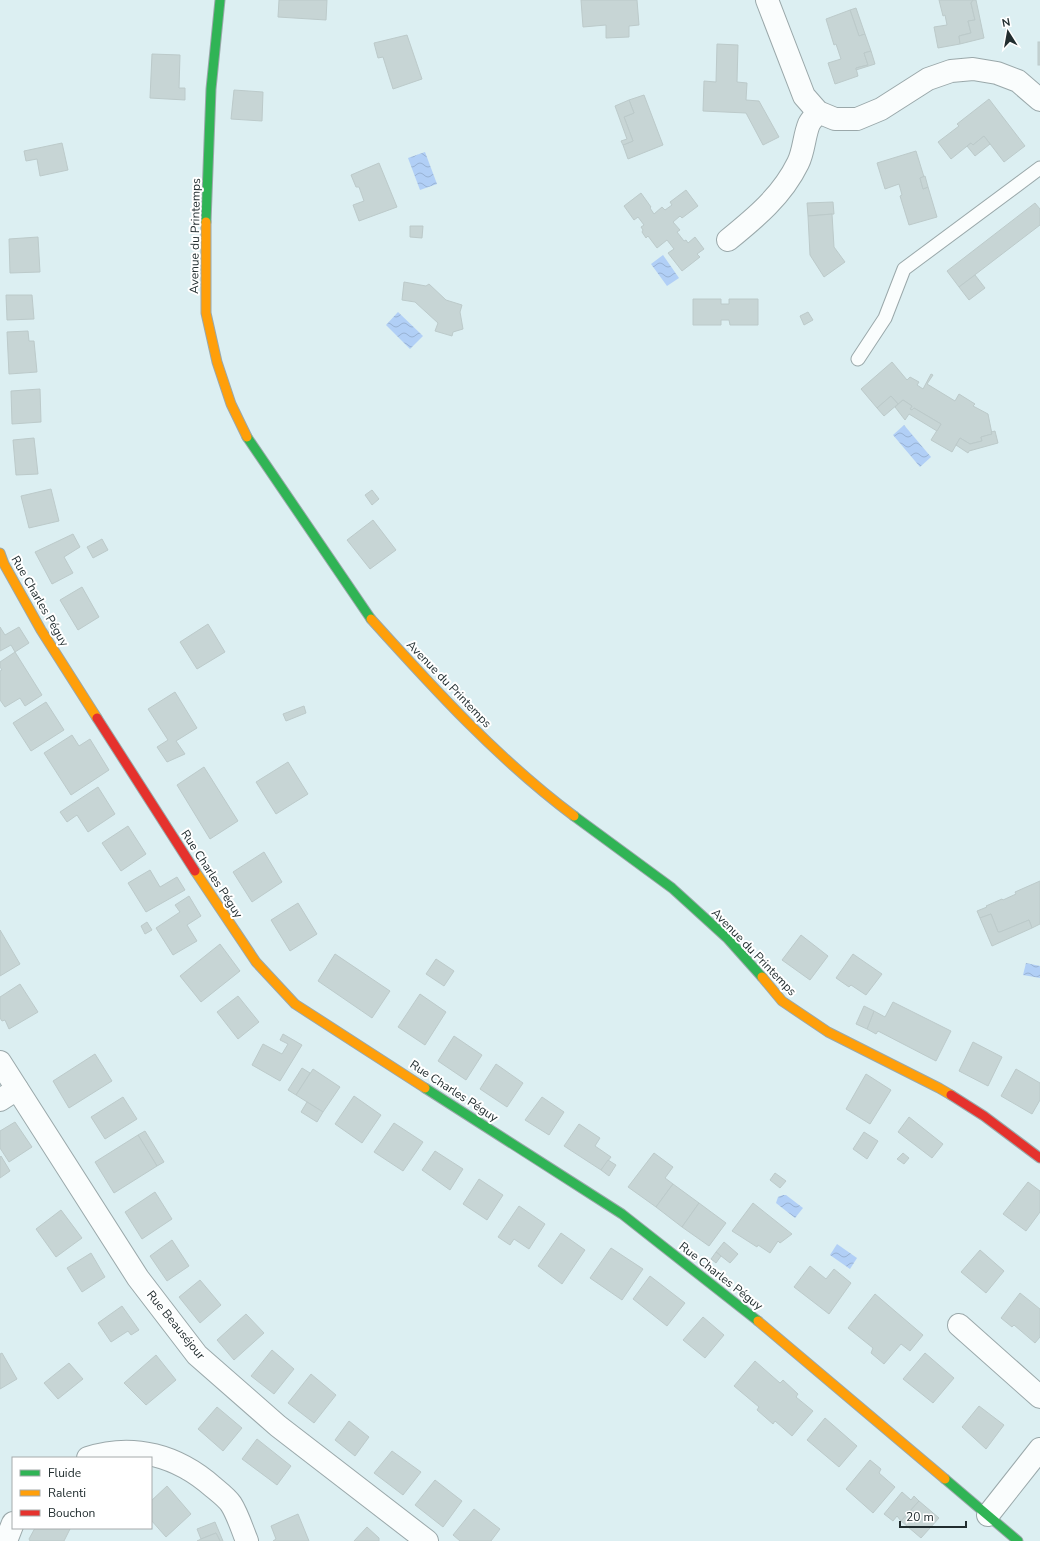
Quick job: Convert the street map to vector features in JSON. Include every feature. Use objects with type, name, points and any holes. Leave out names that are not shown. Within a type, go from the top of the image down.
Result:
[{"type":"street","name":"Avenue du Printemps","points":[[220,0],[211,89],[205,240],[206,313],[217,362],[231,404],[250,443],[364,609],[419,672],[491,746],[560,806],[672,888],[728,939],[782,1001],[828,1032],[939,1088],[984,1116],[1040,1158]]},
{"type":"street","points":[[767,0],[804,96],[818,112],[835,119],[857,119],[881,109],[928,79],[951,71],[973,69],[997,73],[1018,81],[1040,100]]},
{"type":"street","points":[[728,240],[774,200],[789,179],[799,162],[809,123],[818,112]]},
{"type":"street","name":"Rue Charles Péguy","points":[[0,553],[4,564],[41,630],[200,879],[256,962],[295,1004],[622,1214],[738,1304],[1018,1541]]},
{"type":"street","name":"Rue Beauséjour","points":[[0,1062],[9,1095],[138,1278],[197,1354],[278,1426],[427,1541]]},
{"type":"street","points":[[959,1325],[1040,1397]]},
{"type":"street","points":[[988,1515],[1040,1449]]},
{"type":"street","points":[[91,1457],[103,1453],[132,1452],[165,1457],[199,1475],[231,1503],[247,1541]]},
{"type":"street","points":[[6,1541],[12,1526]]},
{"type":"lane","points":[[858,359],[885,318],[904,269],[1040,168]]},
{"type":"water","points":[[425,152],[437,184],[420,190],[408,158]]},
{"type":"water","points":[[663,255],[679,278],[667,286],[651,264]]},
{"type":"water","points":[[398,312],[423,336],[410,349],[386,325]]},
{"type":"water","points":[[904,425],[931,457],[920,467],[893,435]]},
{"type":"water","points":[[1026,963],[1040,966],[1040,978],[1023,975]]},
{"type":"water","points":[[786,1195],[803,1208],[795,1218],[776,1203],[778,1197]]},
{"type":"water","points":[[837,1244],[857,1258],[850,1269],[830,1255]]},
{"type":"building","points":[[279,0],[327,0],[326,20],[278,17]]},
{"type":"building","points":[[581,0],[637,0],[639,25],[629,26],[629,37],[606,38],[606,25],[583,27]]},
{"type":"building","points":[[939,0],[973,0],[971,3],[975,20],[968,21],[971,33],[959,36],[960,44],[938,48],[934,27],[947,25]]},
{"type":"building","points":[[973,0],[976,0],[984,38],[960,44],[959,36],[971,33],[968,21],[975,20],[971,3]]},
{"type":"building","points":[[856,8],[865,34],[859,36],[850,10]]},
{"type":"building","points":[[850,10],[859,36],[865,34],[871,51],[864,53],[868,65],[856,68],[858,76],[835,84],[828,63],[841,59],[836,44],[834,45],[826,19]]},
{"type":"building","points":[[407,35],[422,79],[393,89],[383,57],[378,58],[374,43]]},
{"type":"building","points":[[1038,42],[1040,42],[1040,65],[1038,65]]},
{"type":"building","points":[[717,44],[738,45],[737,82],[747,83],[746,100],[759,101],[779,137],[763,145],[746,113],[703,111],[704,81],[716,82]]},
{"type":"building","points":[[871,51],[875,64],[856,70],[856,68],[868,65],[864,53]]},
{"type":"building","points":[[152,54],[180,55],[179,88],[185,88],[185,100],[150,98]]},
{"type":"building","points":[[234,90],[263,92],[262,121],[231,119]]},
{"type":"building","points":[[644,95],[663,145],[628,159],[623,145],[633,141],[624,117],[634,113],[629,100]]},
{"type":"building","points":[[989,99],[1025,146],[1004,162],[984,136],[973,145],[971,143],[951,159],[938,142],[959,126],[957,124]]},
{"type":"building","points":[[629,100],[634,113],[624,117],[633,141],[623,145],[621,141],[627,139],[615,106]]},
{"type":"building","points":[[984,136],[990,144],[975,156],[967,146],[971,143],[973,145]]},
{"type":"building","points":[[62,143],[68,170],[40,176],[37,159],[26,161],[24,151]]},
{"type":"building","points":[[916,151],[924,177],[920,178],[923,189],[928,187],[937,217],[909,225],[900,196],[902,195],[899,184],[885,189],[877,163]]},
{"type":"building","points":[[379,163],[397,207],[359,221],[353,205],[364,201],[359,187],[356,187],[351,175]]},
{"type":"building","points":[[925,176],[928,187],[923,189],[920,178]]},
{"type":"building","points":[[686,190],[698,206],[682,218],[680,216],[673,222],[680,230],[677,232],[684,241],[686,240],[688,243],[695,237],[704,249],[697,254],[700,257],[682,271],[668,253],[674,249],[667,240],[657,248],[648,236],[646,238],[642,232],[643,230],[641,227],[644,225],[638,217],[634,220],[624,206],[641,193],[654,214],[662,207],[665,210],[672,205],[670,202]]},
{"type":"building","points":[[833,202],[834,214],[808,216],[807,203]]},
{"type":"building","points":[[1035,203],[1040,209],[1040,225],[959,287],[947,271]]},
{"type":"building","points":[[832,214],[834,247],[845,262],[824,277],[810,255],[808,216]]},
{"type":"building","points":[[410,226],[423,226],[422,238],[410,237]]},
{"type":"building","points":[[38,237],[40,272],[10,273],[9,239]]},
{"type":"building","points":[[975,275],[985,288],[969,300],[959,287]]},
{"type":"building","points":[[404,282],[426,286],[429,284],[446,300],[462,305],[460,312],[463,329],[453,332],[452,336],[435,331],[438,323],[415,302],[402,300]]},
{"type":"building","points":[[6,295],[32,295],[34,319],[7,320]]},
{"type":"building","points":[[693,299],[721,299],[721,304],[729,304],[729,299],[758,299],[758,325],[730,325],[729,320],[721,320],[721,325],[693,325]]},
{"type":"building","points":[[808,312],[813,320],[804,325],[800,316]]},
{"type":"building","points":[[28,331],[29,341],[34,341],[37,372],[9,374],[7,332]]},
{"type":"building","points":[[892,362],[907,380],[910,377],[919,382],[917,385],[923,389],[931,374],[933,375],[927,384],[955,401],[959,394],[975,404],[973,406],[988,414],[992,434],[981,437],[982,441],[970,444],[960,438],[952,452],[931,440],[941,424],[914,408],[912,410],[910,409],[912,406],[903,400],[898,404],[891,396],[877,408],[861,389]]},
{"type":"building","points":[[40,389],[41,422],[12,424],[11,391]]},
{"type":"building","points":[[891,396],[898,404],[884,416],[877,408]]},
{"type":"building","points":[[903,400],[912,406],[910,409],[912,410],[914,408],[941,424],[937,431],[909,414],[905,420],[895,407]]},
{"type":"building","points":[[995,431],[998,443],[969,451],[968,453],[956,445],[960,438],[970,444],[982,441],[981,437],[992,434],[991,432]]},
{"type":"building","points":[[34,438],[38,474],[16,475],[13,440]]},
{"type":"building","points":[[51,489],[59,521],[29,528],[21,496]]},
{"type":"building","points":[[372,490],[379,499],[372,505],[365,495]]},
{"type":"building","points":[[373,520],[396,550],[370,569],[347,540]]},
{"type":"building","points":[[73,534],[80,547],[64,557],[73,573],[52,584],[35,552]]},
{"type":"building","points":[[102,539],[108,550],[93,558],[87,547]]},
{"type":"building","points":[[82,587],[99,617],[78,630],[60,600]]},
{"type":"building","points":[[208,624],[225,652],[197,669],[180,642]]},
{"type":"building","points":[[0,627],[5,635],[19,627],[29,643],[15,652],[11,645],[0,651]]},
{"type":"building","points":[[15,652],[42,695],[25,706],[20,698],[5,707],[0,700],[0,671],[2,670],[0,667],[0,662]]},
{"type":"building","points":[[175,692],[197,728],[176,741],[185,754],[167,762],[157,747],[168,740],[148,709]]},
{"type":"building","points":[[46,702],[64,730],[31,751],[13,723]]},
{"type":"building","points":[[304,706],[306,713],[286,721],[283,714]]},
{"type":"building","points":[[72,735],[79,746],[90,739],[109,770],[71,795],[44,753]]},
{"type":"building","points":[[288,762],[308,794],[276,814],[256,782]]},
{"type":"building","points":[[204,767],[238,821],[210,839],[177,785]]},
{"type":"building","points":[[98,787],[115,814],[88,832],[77,815],[67,822],[60,812]]},
{"type":"building","points":[[128,826],[146,854],[121,871],[102,843]]},
{"type":"building","points":[[264,852],[282,882],[252,902],[233,872]]},
{"type":"building","points":[[150,870],[160,887],[177,877],[185,890],[146,912],[128,883]]},
{"type":"building","points":[[1040,881],[1040,924],[1032,928],[1029,920],[998,932],[991,914],[980,918],[977,911],[1016,894],[1015,892]]},
{"type":"building","points":[[189,896],[201,916],[187,925],[197,941],[173,955],[156,928],[180,912],[175,905]]},
{"type":"building","points":[[298,903],[317,934],[290,951],[271,920]]},
{"type":"building","points":[[991,914],[998,932],[1029,920],[1032,928],[992,946],[980,918]]},
{"type":"building","points":[[147,922],[152,930],[145,934],[141,926]]},
{"type":"building","points":[[0,930],[20,964],[0,976]]},
{"type":"building","points":[[801,935],[828,956],[810,980],[782,960]]},
{"type":"building","points":[[220,944],[240,971],[201,1002],[180,976]]},
{"type":"building","points":[[335,954],[390,991],[372,1018],[318,981]]},
{"type":"building","points":[[853,954],[882,974],[866,995],[851,985],[849,987],[836,978]]},
{"type":"building","points":[[436,959],[454,971],[444,986],[426,974]]},
{"type":"building","points":[[20,984],[38,1012],[9,1029],[5,1020],[2,1021],[0,1018],[0,997]]},
{"type":"building","points":[[420,994],[446,1012],[425,1045],[398,1027]]},
{"type":"building","points":[[238,996],[259,1022],[238,1039],[217,1012]]},
{"type":"building","points":[[893,1002],[951,1031],[936,1061],[878,1031],[876,1034],[867,1029],[874,1011],[885,1017]]},
{"type":"building","points":[[864,1006],[874,1011],[867,1029],[856,1024]]},
{"type":"building","points":[[283,1034],[302,1045],[280,1081],[252,1065],[263,1044],[282,1054],[288,1044],[280,1040]]},
{"type":"building","points":[[454,1036],[482,1055],[466,1080],[438,1061]]},
{"type":"building","points":[[973,1042],[1002,1057],[988,1086],[959,1071]]},
{"type":"building","points":[[95,1054],[112,1081],[69,1108],[53,1081]]},
{"type":"building","points":[[496,1064],[523,1083],[507,1107],[480,1089]]},
{"type":"building","points":[[302,1068],[310,1073],[296,1095],[288,1090]]},
{"type":"building","points":[[313,1069],[340,1087],[323,1112],[296,1095]]},
{"type":"building","points":[[1016,1069],[1040,1083],[1040,1100],[1032,1114],[1001,1096]]},
{"type":"building","points":[[866,1074],[891,1090],[870,1124],[846,1109]]},
{"type":"building","points":[[354,1096],[381,1115],[362,1143],[335,1124]]},
{"type":"building","points":[[123,1097],[137,1119],[105,1139],[91,1117]]},
{"type":"building","points":[[542,1097],[564,1112],[549,1135],[525,1120]]},
{"type":"building","points":[[307,1102],[323,1112],[317,1122],[301,1112]]},
{"type":"building","points":[[909,1117],[943,1144],[932,1158],[898,1132]]},
{"type":"building","points":[[15,1122],[32,1147],[9,1162],[0,1148],[0,1131]]},
{"type":"building","points":[[394,1123],[423,1142],[403,1171],[374,1152]]},
{"type":"building","points":[[579,1124],[600,1138],[595,1146],[611,1157],[601,1170],[564,1146]]},
{"type":"building","points":[[145,1131],[164,1162],[157,1166],[138,1135]]},
{"type":"building","points":[[864,1132],[878,1141],[867,1159],[853,1149]]},
{"type":"building","points":[[138,1135],[157,1166],[114,1193],[95,1162]]},
{"type":"building","points":[[435,1151],[463,1169],[450,1190],[422,1170]]},
{"type":"building","points":[[654,1153],[673,1167],[665,1178],[673,1184],[656,1207],[628,1187]]},
{"type":"building","points":[[903,1153],[909,1158],[904,1164],[897,1159]]},
{"type":"building","points":[[1,1156],[10,1171],[0,1178],[0,1157]]},
{"type":"building","points":[[608,1160],[616,1165],[609,1176],[601,1170]]},
{"type":"building","points":[[775,1173],[786,1181],[780,1188],[770,1180]]},
{"type":"building","points":[[479,1179],[503,1195],[487,1220],[463,1204]]},
{"type":"building","points":[[1028,1182],[1040,1191],[1040,1212],[1026,1231],[1003,1214]]},
{"type":"building","points":[[673,1184],[699,1203],[682,1227],[656,1207]]},
{"type":"building","points":[[155,1192],[172,1219],[142,1239],[125,1212]]},
{"type":"building","points":[[699,1203],[726,1223],[709,1246],[682,1227]]},
{"type":"building","points":[[753,1203],[792,1234],[780,1243],[778,1241],[770,1253],[758,1245],[757,1247],[732,1231]]},
{"type":"building","points":[[519,1206],[545,1224],[529,1249],[514,1239],[510,1245],[498,1237]]},
{"type":"building","points":[[61,1210],[82,1238],[56,1257],[36,1229]]},
{"type":"building","points":[[561,1233],[585,1250],[562,1284],[538,1266]]},
{"type":"building","points":[[172,1240],[189,1266],[167,1281],[150,1256]]},
{"type":"building","points":[[724,1242],[738,1254],[730,1263],[716,1252]]},
{"type":"building","points":[[611,1248],[643,1269],[622,1300],[590,1278]]},
{"type":"building","points":[[980,1250],[1004,1271],[986,1293],[961,1272]]},
{"type":"building","points":[[716,1252],[721,1256],[716,1263],[711,1259]]},
{"type":"building","points":[[91,1253],[105,1277],[82,1292],[67,1268]]},
{"type":"building","points":[[810,1266],[826,1279],[834,1269],[851,1283],[829,1314],[794,1287]]},
{"type":"building","points":[[650,1276],[685,1303],[667,1326],[633,1299]]},
{"type":"building","points":[[200,1280],[221,1305],[200,1323],[179,1297]]},
{"type":"building","points":[[1020,1293],[1040,1309],[1040,1337],[1035,1343],[1014,1325],[1012,1327],[1001,1318]]},
{"type":"building","points":[[875,1294],[923,1335],[910,1351],[901,1344],[884,1364],[871,1353],[873,1348],[848,1328]]},
{"type":"building","points":[[122,1306],[139,1330],[131,1335],[128,1331],[111,1342],[98,1323]]},
{"type":"building","points":[[246,1314],[264,1333],[234,1360],[217,1340]]},
{"type":"building","points":[[703,1317],[724,1335],[705,1358],[683,1340]]},
{"type":"building","points":[[272,1350],[294,1369],[274,1394],[251,1376]]},
{"type":"building","points":[[2,1353],[17,1379],[0,1389],[0,1354]]},
{"type":"building","points":[[925,1353],[954,1378],[933,1403],[903,1379]]},
{"type":"building","points":[[156,1355],[176,1380],[146,1405],[124,1383]]},
{"type":"building","points":[[755,1361],[780,1383],[783,1380],[798,1394],[796,1397],[813,1411],[792,1436],[775,1421],[773,1424],[757,1410],[759,1407],[734,1386]]},
{"type":"building","points":[[69,1363],[83,1379],[58,1399],[44,1383]]},
{"type":"building","points":[[311,1374],[336,1395],[314,1423],[288,1403]]},
{"type":"building","points":[[979,1406],[1004,1425],[986,1449],[962,1427]]},
{"type":"building","points":[[217,1407],[242,1428],[223,1451],[198,1429]]},
{"type":"building","points":[[825,1418],[857,1446],[839,1467],[807,1440]]},
{"type":"building","points":[[349,1421],[369,1437],[355,1456],[335,1440]]},
{"type":"building","points":[[257,1439],[291,1466],[277,1485],[242,1459]]},
{"type":"building","points":[[392,1451],[421,1472],[403,1495],[374,1473]]},
{"type":"building","points":[[870,1460],[881,1469],[879,1473],[895,1487],[873,1513],[846,1489]]},
{"type":"building","points":[[435,1480],[462,1501],[443,1527],[415,1505]]},
{"type":"building","points":[[167,1486],[191,1514],[166,1537],[152,1521],[152,1500]]},
{"type":"building","points":[[902,1492],[911,1500],[914,1496],[919,1501],[901,1521],[897,1516],[893,1521],[884,1514]]},
{"type":"building","points":[[919,1501],[939,1518],[921,1538],[901,1521]]},
{"type":"building","points":[[474,1509],[500,1529],[491,1541],[460,1541],[453,1535]]},
{"type":"building","points":[[298,1514],[309,1541],[273,1541],[276,1539],[271,1526]]},
{"type":"building","points":[[215,1522],[223,1541],[220,1541],[216,1533],[201,1539],[197,1529]]},
{"type":"building","points":[[367,1527],[379,1538],[379,1541],[354,1541]]},
{"type":"building","points":[[34,1529],[70,1529],[64,1541],[30,1541],[29,1539]]},
{"type":"building","points":[[216,1533],[220,1541],[197,1541],[201,1539]]},
{"type":"traffic: fast","points":[[206,222],[211,89],[220,0]]},
{"type":"traffic: fast","points":[[247,437],[371,619]]},
{"type":"traffic: fast","points":[[574,816],[672,888],[728,939],[762,977]]},
{"type":"traffic: fast","points":[[425,1088],[622,1214],[758,1321]]},
{"type":"traffic: fast","points":[[945,1479],[1018,1541]]},
{"type":"traffic: slow","points":[[206,222],[206,313],[217,362],[231,404],[247,437]]},
{"type":"traffic: slow","points":[[0,553],[4,564],[41,630],[97,718]]},
{"type":"traffic: slow","points":[[371,619],[443,697],[493,747],[519,771],[574,816]]},
{"type":"traffic: slow","points":[[195,871],[256,962],[295,1004],[425,1088]]},
{"type":"traffic: slow","points":[[762,977],[782,1001],[828,1032],[951,1095]]},
{"type":"traffic: slow","points":[[758,1321],[945,1479]]},
{"type":"traffic: jam","points":[[97,718],[195,871]]},
{"type":"traffic: jam","points":[[951,1095],[984,1116],[1040,1158]]}]
